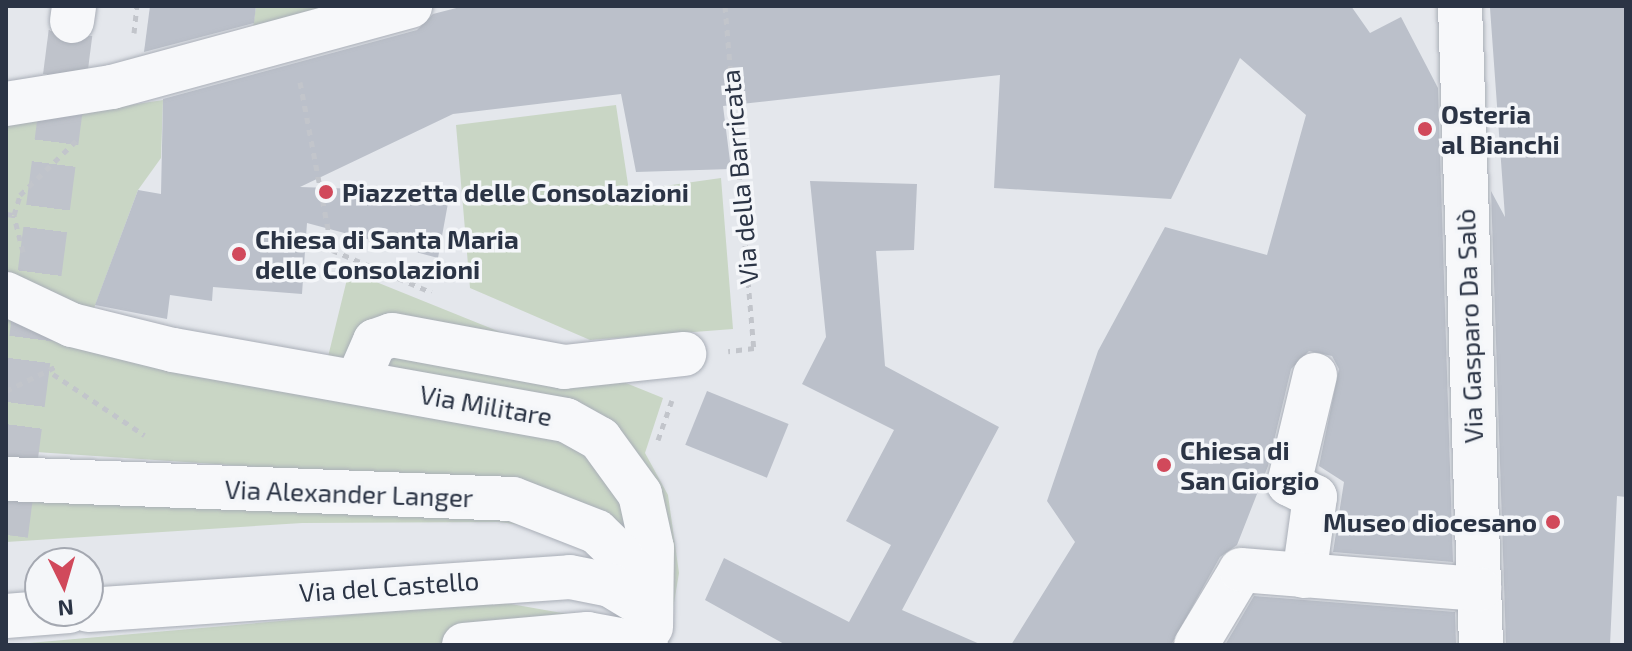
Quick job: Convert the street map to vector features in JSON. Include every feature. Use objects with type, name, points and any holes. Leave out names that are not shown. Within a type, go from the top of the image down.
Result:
[{"type":"street","points":[[6,104],[112,87],[410,6]]},
{"type":"street","name":"Via Gasparo Da Salò","points":[[1460,6],[1481,645]]},
{"type":"street","name":"Via Militare","points":[[17,278],[72,325],[132,340],[566,420],[600,439],[640,494],[652,548],[648,630]]},
{"type":"street","name":"Via Militare","points":[[357,382],[375,341],[392,335],[564,367],[684,354]]},
{"type":"street","points":[[1304,576],[1315,497],[1289,484],[1315,375]]},
{"type":"street","name":"Via Alexander Langer","points":[[6,479],[513,499],[597,532],[620,554],[648,630]]},
{"type":"street","points":[[1196,645],[1241,570],[1479,589]]},
{"type":"street","name":"Via del Castello","points":[[104,609],[570,577],[610,585],[648,630]]},
{"type":"street","points":[[464,645],[648,630]]},
{"type":"path","name":"Via della Barricata","points":[[725,6],[754,348],[743,349]]},
{"type":"path","points":[[297,68],[332,250],[393,276]]},
{"type":"path","points":[[17,278],[14,215],[20,195],[99,119],[112,87]]},
{"type":"path","points":[[6,214],[14,215]]},
{"type":"path","points":[[53,374],[156,444]]},
{"type":"path","points":[[654,452],[673,397]]},
{"type":"green space","points":[[256,6],[356,6],[252,34]]},
{"type":"green space","points":[[163,100],[161,158],[138,190],[93,311],[6,280],[6,124]]},
{"type":"green space","points":[[616,105],[629,191],[721,178],[733,329],[590,340],[470,288],[456,125]]},
{"type":"green space","points":[[349,271],[663,398],[645,453],[668,495],[679,573],[667,645],[629,455],[326,365]]},
{"type":"green space","points":[[6,313],[559,434],[592,451],[625,496],[645,579],[512,484],[6,450]]},
{"type":"green space","points":[[6,502],[420,504],[581,534],[499,522],[302,523],[6,542]]},
{"type":"green space","points":[[499,602],[579,616],[612,645],[6,645]]},
{"type":"building","points":[[150,6],[256,6],[254,23],[144,52]]},
{"type":"building","points":[[464,6],[1351,6],[1370,33],[1401,17],[1438,88],[1453,562],[1333,552],[1344,482],[1319,466],[1339,369],[1332,356],[1309,351],[1291,369],[1268,466],[1237,545],[1220,557],[1171,645],[1011,645],[1075,542],[1047,501],[1098,351],[1165,227],[1267,255],[1306,115],[1240,58],[1171,199],[994,188],[1000,75],[723,106],[731,169],[636,172],[621,94],[453,114],[300,187],[450,192],[438,258],[307,223],[302,294],[213,287],[212,301],[170,295],[167,319],[95,305],[138,190],[161,194],[163,99],[417,30],[433,14]]},
{"type":"building","points":[[1626,6],[1626,497],[1617,496],[1610,645],[1506,645],[1491,191],[1505,217],[1490,8]]},
{"type":"building","points":[[810,181],[917,184],[914,250],[876,251],[885,366],[999,427],[902,610],[982,645],[786,645],[705,600],[724,558],[849,622],[891,545],[846,521],[894,430],[802,384],[826,337]]},
{"type":"building","points":[[707,391],[789,424],[767,478],[685,445]]},
{"type":"building","points":[[1254,596],[1455,612],[1456,645],[1225,645]]},
{"type":"tunnel","points":[[6,535],[72,21]]},
{"type":"place","name":"Osteria al Bianchi","points":[[1425,129]]},
{"type":"place","name":"Piazzetta delle Consolazioni","points":[[326,192]]},
{"type":"place","name":"Chiesa di Santa Maria delle Consolazioni","points":[[239,254]]},
{"type":"place","name":"Chiesa di San Giorgio","points":[[1164,465]]},
{"type":"place","name":"Museo diocesano","points":[[1553,522]]}]
